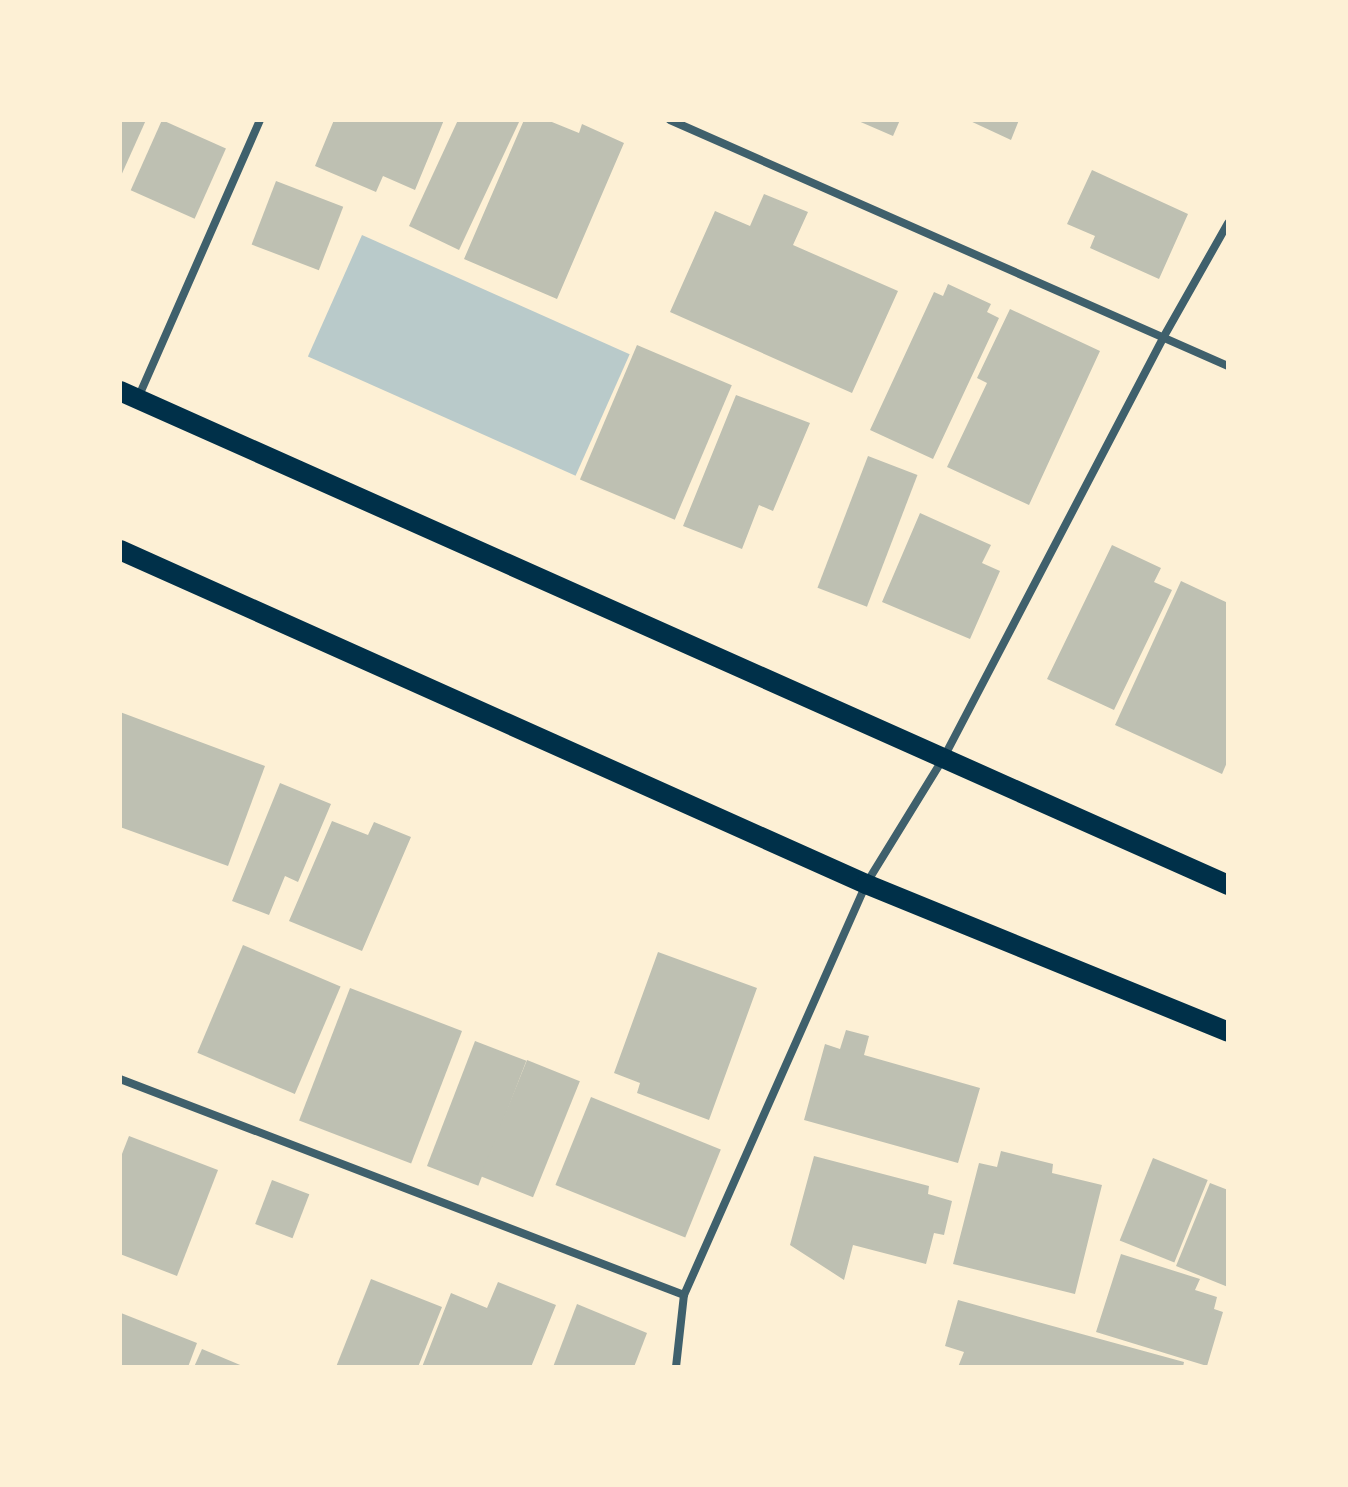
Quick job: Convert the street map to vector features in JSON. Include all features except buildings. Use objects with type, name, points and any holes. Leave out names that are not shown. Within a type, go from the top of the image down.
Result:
[{"type":"main road","points":[[129,395],[1228,885]]},
{"type":"main road","points":[[120,550],[866,884],[1228,1032]]},
{"type":"street","points":[[129,395],[260,120]]},
{"type":"street","points":[[670,120],[1228,366]]},
{"type":"street","points":[[676,1367],[684,1295],[866,884],[943,759],[1163,338],[1228,223]]},
{"type":"street","points":[[120,1079],[684,1295]]},
{"type":"shaded area","points":[[362,235],[630,354],[576,476],[308,357]]}]
